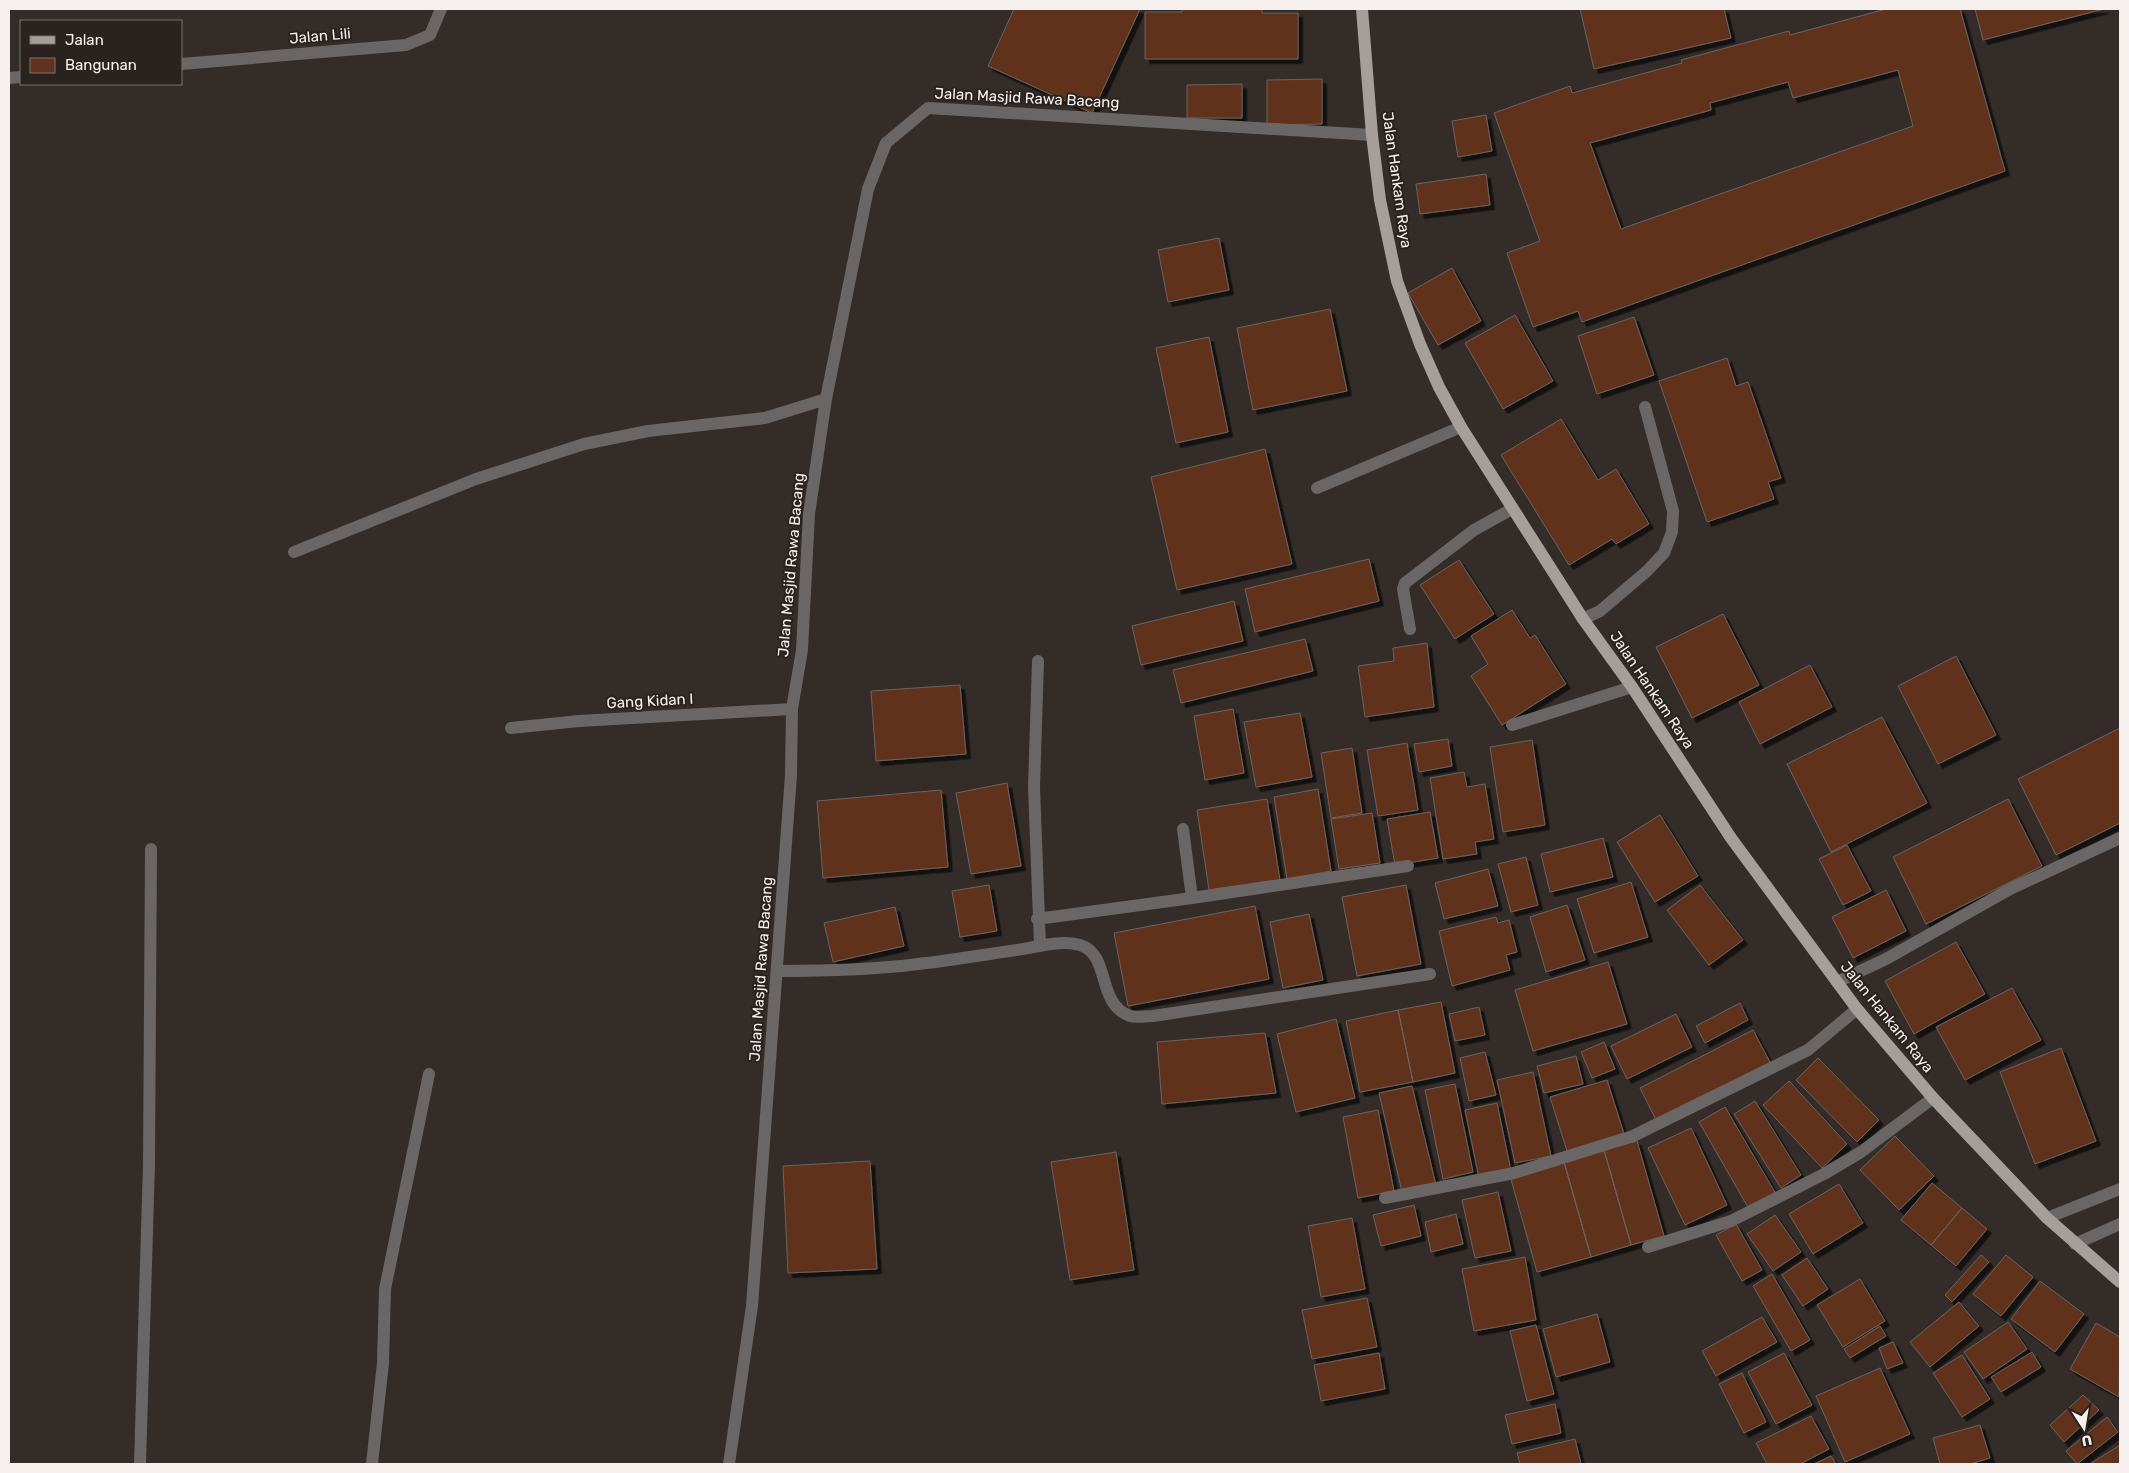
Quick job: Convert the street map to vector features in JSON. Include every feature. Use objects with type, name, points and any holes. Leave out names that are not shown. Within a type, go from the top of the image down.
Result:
[{"type":"main road","name":"Jalan Hankam Raya","points":[[1362,9],[1372,135],[1380,200],[1397,281],[1438,387],[1461,427],[1583,619],[1632,686],[1731,838],[1836,982],[1933,1098],[2047,1218],[2120,1282]]},
{"type":"street","name":"Jalan Lili","points":[[182,64],[406,45],[430,34],[442,9]]},
{"type":"street","name":"Jalan Masjid Rawa Bacang","points":[[729,1464],[752,1306],[791,775],[792,709],[802,650],[809,514],[826,399],[868,189],[886,143],[928,108],[1372,135]]},
{"type":"street","points":[[294,552],[476,479],[584,444],[648,431],[765,418],[826,399]]},
{"type":"street","points":[[1583,619],[1600,611],[1647,571],[1664,553],[1672,532],[1673,511],[1645,407]]},
{"type":"street","points":[[1317,488],[1461,427]]},
{"type":"street","points":[[1410,629],[1403,589],[1405,582],[1459,540],[1512,509]]},
{"type":"street","points":[[1038,661],[1034,787],[1040,946]]},
{"type":"street","points":[[1512,725],[1632,686]]},
{"type":"street","name":"Gang Kidan I","points":[[511,728],[579,721],[792,709]]},
{"type":"street","points":[[1183,829],[1192,898]]},
{"type":"street","points":[[1836,982],[1886,959],[2010,889],[2120,838]]},
{"type":"street","points":[[140,1464],[149,1164],[151,849]]},
{"type":"street","points":[[1038,919],[1408,866]]},
{"type":"street","points":[[777,971],[835,972],[909,965],[1040,946],[1065,944],[1081,946],[1095,957],[1108,996],[1115,1007],[1131,1016],[1153,1016],[1430,974]]},
{"type":"street","points":[[1385,1198],[1514,1173],[1633,1136],[1808,1050],[1857,1009]]},
{"type":"street","points":[[372,1464],[383,1363],[385,1289],[429,1074]]},
{"type":"street","points":[[1648,1247],[1731,1221],[1824,1174],[1861,1152],[1933,1098]]},
{"type":"street","points":[[2047,1218],[2120,1189]]},
{"type":"street","points":[[2075,1244],[2120,1224]]},
{"type":"building","points":[[1014,9],[1140,9],[1092,113],[988,66]]},
{"type":"building","points":[[1182,9],[1262,9],[1262,13],[1298,13],[1298,59],[1145,59],[1145,12],[1182,12]]},
{"type":"building","points":[[1580,9],[1724,9],[1731,38],[1594,69]]},
{"type":"building","points":[[1886,9],[1960,9],[2005,171],[1582,322],[1578,311],[1533,327],[1507,253],[1540,241],[1494,113],[1570,86],[1572,93],[1682,63],[1681,60],[1789,31],[1790,35]],"holes":[[[1898,70],[1913,126],[1621,229],[1590,143],[1711,110],[1710,103],[1788,82],[1793,98]]]},
{"type":"building","points":[[1975,9],[2104,9],[1983,40]]},
{"type":"building","points":[[1322,79],[1322,124],[1267,125],[1267,80]]},
{"type":"building","points":[[1242,84],[1242,118],[1187,118],[1187,85]]},
{"type":"building","points":[[1486,115],[1492,151],[1458,157],[1452,121]]},
{"type":"building","points":[[1486,174],[1490,205],[1420,214],[1416,184]]},
{"type":"building","points":[[1219,238],[1229,290],[1168,302],[1158,250]]},
{"type":"building","points":[[1452,268],[1481,321],[1438,345],[1408,293]]},
{"type":"building","points":[[1330,309],[1347,391],[1253,410],[1237,328]]},
{"type":"building","points":[[1515,315],[1553,381],[1503,409],[1465,343]]},
{"type":"building","points":[[1634,317],[1654,375],[1597,394],[1578,336]]},
{"type":"building","points":[[1209,337],[1228,432],[1176,443],[1156,348]]},
{"type":"building","points":[[1727,358],[1736,386],[1748,382],[1781,478],[1768,482],[1774,499],[1707,522],[1659,381]]},
{"type":"building","points":[[1561,419],[1598,480],[1616,469],[1649,524],[1616,544],[1612,539],[1569,565],[1501,455]]},
{"type":"building","points":[[1265,449],[1292,564],[1177,590],[1151,477]]},
{"type":"building","points":[[1369,559],[1379,601],[1255,632],[1245,589]]},
{"type":"building","points":[[1459,560],[1494,614],[1455,639],[1420,585]]},
{"type":"building","points":[[1234,601],[1243,641],[1141,665],[1132,626]]},
{"type":"building","points":[[1512,610],[1530,638],[1535,635],[1566,684],[1502,725],[1471,676],[1488,664],[1471,636]]},
{"type":"building","points":[[1723,614],[1759,685],[1692,718],[1656,647]]},
{"type":"building","points":[[1305,639],[1313,671],[1181,703],[1173,670]]},
{"type":"building","points":[[1427,643],[1434,707],[1365,717],[1358,666],[1394,661],[1393,648]]},
{"type":"building","points":[[1956,656],[1996,735],[1938,764],[1898,686]]},
{"type":"building","points":[[1810,665],[1832,707],[1760,744],[1739,702]]},
{"type":"building","points":[[960,685],[966,754],[876,761],[871,691]]},
{"type":"building","points":[[1233,709],[1244,773],[1205,780],[1194,716]]},
{"type":"building","points":[[1300,713],[1312,777],[1256,787],[1244,722]]},
{"type":"building","points":[[1882,717],[1927,803],[1831,852],[1787,764]]},
{"type":"building","points":[[2120,728],[2120,823],[2056,855],[2018,779]]},
{"type":"building","points":[[1448,739],[1452,766],[1419,772],[1414,744]]},
{"type":"building","points":[[1532,740],[1545,825],[1503,832],[1490,747]]},
{"type":"building","points":[[1407,743],[1418,810],[1378,816],[1367,750]]},
{"type":"building","points":[[1352,748],[1362,813],[1331,818],[1321,753]]},
{"type":"building","points":[[1464,772],[1467,787],[1485,784],[1494,839],[1475,842],[1477,854],[1443,859],[1430,778]]},
{"type":"building","points":[[1007,783],[1021,866],[971,874],[956,793]]},
{"type":"building","points":[[1318,789],[1331,871],[1287,879],[1274,797]]},
{"type":"building","points":[[941,790],[948,867],[823,878],[817,801]]},
{"type":"building","points":[[1267,799],[1280,880],[1209,890],[1197,810]]},
{"type":"building","points":[[2008,799],[2042,866],[1926,924],[1893,857]]},
{"type":"building","points":[[1430,812],[1438,858],[1395,865],[1387,819]]},
{"type":"building","points":[[1372,813],[1380,863],[1339,869],[1331,819]]},
{"type":"building","points":[[1660,815],[1698,876],[1655,902],[1617,842]]},
{"type":"building","points":[[1603,838],[1613,877],[1550,892],[1541,854]]},
{"type":"building","points":[[1847,845],[1871,891],[1843,905],[1819,859]]},
{"type":"building","points":[[1526,857],[1538,905],[1511,912],[1498,864]]},
{"type":"building","points":[[1488,869],[1498,906],[1444,919],[1435,883]]},
{"type":"building","points":[[1631,882],[1648,937],[1594,953],[1577,899]]},
{"type":"building","points":[[989,885],[997,931],[960,937],[952,891]]},
{"type":"building","points":[[1406,885],[1421,964],[1357,976],[1342,897]]},
{"type":"building","points":[[1700,885],[1743,940],[1709,965],[1667,910]]},
{"type":"building","points":[[1886,890],[1906,931],[1853,958],[1832,917]]},
{"type":"building","points":[[1567,905],[1585,960],[1546,972],[1530,917]]},
{"type":"building","points":[[1255,906],[1269,979],[1128,1006],[1114,933]]},
{"type":"building","points":[[895,907],[904,946],[833,962],[824,923]]},
{"type":"building","points":[[1309,914],[1323,980],[1283,988],[1270,922]]},
{"type":"building","points":[[1496,917],[1498,923],[1509,920],[1517,952],[1506,955],[1510,970],[1452,986],[1439,931]]},
{"type":"building","points":[[1956,942],[1985,994],[1914,1034],[1885,981]]},
{"type":"building","points":[[1608,962],[1627,1024],[1533,1051],[1515,990]]},
{"type":"building","points":[[2012,988],[2041,1040],[1965,1080],[1936,1027]]},
{"type":"building","points":[[1441,1002],[1455,1073],[1413,1082],[1398,1010]]},
{"type":"building","points":[[1740,1003],[1748,1020],[1705,1043],[1696,1026]]},
{"type":"building","points":[[1479,1007],[1485,1035],[1455,1041],[1449,1014]]},
{"type":"building","points":[[1398,1010],[1413,1082],[1360,1092],[1346,1021]]},
{"type":"building","points":[[1676,1014],[1692,1047],[1627,1079],[1611,1046]]},
{"type":"building","points":[[1336,1019],[1355,1098],[1296,1112],[1277,1034]]},
{"type":"building","points":[[1753,1030],[1771,1064],[1657,1122],[1640,1088]]},
{"type":"building","points":[[1265,1033],[1276,1093],[1162,1104],[1157,1042]]},
{"type":"building","points":[[1604,1042],[1615,1069],[1592,1078],[1581,1052]]},
{"type":"building","points":[[2061,1048],[2096,1141],[2035,1164],[2000,1072]]},
{"type":"building","points":[[1485,1052],[1496,1095],[1469,1101],[1460,1058]]},
{"type":"building","points":[[1576,1056],[1583,1084],[1544,1093],[1537,1066]]},
{"type":"building","points":[[1818,1058],[1879,1120],[1857,1142],[1796,1080]]},
{"type":"building","points":[[1533,1072],[1551,1156],[1515,1163],[1497,1080]]},
{"type":"building","points":[[1607,1080],[1625,1137],[1568,1154],[1550,1097]]},
{"type":"building","points":[[1789,1081],[1847,1144],[1822,1168],[1763,1105]]},
{"type":"building","points":[[1455,1084],[1473,1172],[1443,1179],[1425,1090]]},
{"type":"building","points":[[1412,1086],[1436,1185],[1402,1192],[1379,1093]]},
{"type":"building","points":[[1755,1101],[1801,1175],[1781,1188],[1734,1114]]},
{"type":"building","points":[[1497,1103],[1511,1171],[1479,1178],[1465,1110]]},
{"type":"building","points":[[1725,1107],[1776,1194],[1749,1209],[1699,1122]]},
{"type":"building","points":[[1378,1110],[1394,1191],[1358,1198],[1343,1117]]},
{"type":"building","points":[[1691,1128],[1727,1205],[1685,1225],[1648,1148]]},
{"type":"building","points":[[1895,1136],[1934,1176],[1899,1210],[1860,1170]]},
{"type":"building","points":[[1637,1141],[1664,1236],[1631,1245],[1604,1150]]},
{"type":"building","points":[[1604,1150],[1631,1245],[1591,1257],[1564,1162]]},
{"type":"building","points":[[1116,1152],[1134,1270],[1070,1280],[1051,1162]]},
{"type":"building","points":[[870,1161],[877,1269],[788,1273],[783,1166]]},
{"type":"building","points":[[1564,1162],[1591,1257],[1537,1272],[1510,1176]]},
{"type":"building","points":[[1932,1183],[1962,1208],[1931,1245],[1901,1220]]},
{"type":"building","points":[[1839,1184],[1863,1223],[1813,1254],[1789,1214]]},
{"type":"building","points":[[1498,1192],[1511,1251],[1475,1258],[1462,1200]]},
{"type":"building","points":[[1414,1205],[1421,1236],[1381,1246],[1373,1215]]},
{"type":"building","points":[[1962,1208],[1987,1229],[1956,1266],[1931,1245]]},
{"type":"building","points":[[1456,1214],[1463,1244],[1431,1252],[1425,1222]]},
{"type":"building","points":[[1775,1215],[1801,1252],[1773,1271],[1747,1234]]},
{"type":"building","points":[[1352,1218],[1365,1289],[1321,1297],[1308,1226]]},
{"type":"building","points":[[1736,1224],[1762,1270],[1742,1281],[1716,1235]]},
{"type":"building","points":[[1981,1255],[1989,1262],[1952,1302],[1945,1295]]},
{"type":"building","points":[[2006,1255],[2033,1277],[2001,1316],[1973,1294]]},
{"type":"building","points":[[1525,1257],[1536,1320],[1474,1331],[1462,1269]]},
{"type":"building","points":[[1807,1258],[1828,1289],[1803,1306],[1782,1275]]},
{"type":"building","points":[[1772,1274],[1810,1340],[1791,1351],[1753,1286]]},
{"type":"building","points":[[1860,1279],[1885,1321],[1843,1347],[1817,1305]]},
{"type":"building","points":[[2040,1281],[2084,1314],[2055,1352],[2011,1319]]},
{"type":"building","points":[[1367,1298],[1377,1347],[1312,1359],[1302,1310]]},
{"type":"building","points":[[1959,1302],[1979,1326],[1930,1367],[1910,1342]]},
{"type":"building","points":[[1597,1314],[1610,1362],[1556,1377],[1543,1329]]},
{"type":"building","points":[[1762,1317],[1777,1342],[1716,1376],[1702,1351]]},
{"type":"building","points":[[2008,1322],[2027,1349],[1983,1379],[1964,1352]]},
{"type":"building","points":[[2096,1323],[2120,1337],[2119,1397],[2070,1369]]},
{"type":"building","points":[[1536,1325],[1554,1394],[1527,1401],[1510,1331]]},
{"type":"building","points":[[1880,1326],[1886,1336],[1850,1358],[1844,1349]]},
{"type":"building","points":[[1893,1342],[1903,1363],[1887,1369],[1879,1348]]},
{"type":"building","points":[[2032,1352],[2041,1367],[2001,1392],[1991,1377]]},
{"type":"building","points":[[1379,1353],[1385,1389],[1321,1401],[1314,1365]]},
{"type":"building","points":[[1784,1353],[1812,1405],[1776,1424],[1748,1372]]},
{"type":"building","points":[[1962,1355],[1990,1399],[1962,1417],[1933,1373]]},
{"type":"building","points":[[1880,1368],[1910,1434],[1845,1462],[1816,1396]]},
{"type":"building","points":[[1742,1373],[1766,1422],[1744,1433],[1719,1384]]},
{"type":"building","points":[[2083,1395],[2099,1410],[2064,1442],[2050,1425]]},
{"type":"building","points":[[1555,1404],[1561,1433],[1512,1444],[1505,1415]]},
{"type":"building","points":[[1811,1416],[1829,1449],[1800,1464],[1767,1464],[1756,1443]]},
{"type":"building","points":[[2107,1417],[2118,1432],[2077,1464],[2066,1451]]},
{"type":"building","points":[[1980,1425],[1990,1458],[1970,1464],[1940,1464],[1933,1438]]},
{"type":"building","points":[[1575,1439],[1581,1464],[1520,1464],[1517,1453]]},
{"type":"building","points":[[2120,1445],[2120,1464],[2090,1464]]},
{"type":"building","points":[[1831,1456],[1836,1464],[1814,1464]]}]
